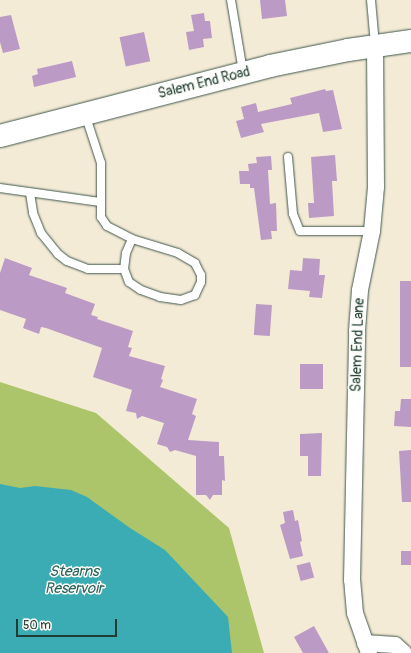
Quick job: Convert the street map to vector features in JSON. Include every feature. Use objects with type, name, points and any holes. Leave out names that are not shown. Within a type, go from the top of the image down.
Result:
[{"type":"street","name":"Salem End Road","points":[[0,136],[84,113],[297,60],[411,41]]},
{"type":"street","name":"Salem End Lane","points":[[375,46],[377,160],[372,231],[360,290],[356,346],[353,591],[355,614],[367,648],[395,645],[404,653]]},
{"type":"lane","points":[[231,0],[243,73]]},
{"type":"lane","points":[[371,0],[375,46]]},
{"type":"lane","points":[[84,113],[101,163],[102,182],[100,202],[101,217],[104,222],[115,231],[132,239],[167,249],[188,258],[199,268],[201,282],[194,295],[181,300],[170,299],[150,294],[134,286],[126,275],[124,269],[126,253],[132,239]]},
{"type":"lane","points":[[288,157],[293,214],[300,231],[372,231]]},
{"type":"lane","points":[[0,188],[100,202]]},
{"type":"lane","points":[[30,193],[33,213],[41,233],[63,258],[77,266],[88,269],[124,269]]},
{"type":"green space","points":[[0,382],[96,413],[229,528],[264,653],[0,653]]},
{"type":"water","name":"Stearns Reservoir","points":[[0,484],[20,488],[35,486],[71,490],[87,497],[130,528],[165,550],[228,617],[232,653],[0,653]]},
{"type":"building","points":[[260,0],[285,0],[287,16],[262,19]]},
{"type":"building","points":[[204,13],[205,21],[210,21],[212,38],[203,39],[204,47],[189,50],[186,32],[194,31],[191,15]]},
{"type":"building","points":[[11,15],[20,49],[3,53],[0,42],[0,17]]},
{"type":"building","points":[[144,32],[150,61],[126,67],[120,37]]},
{"type":"building","points":[[72,61],[76,77],[34,87],[32,76],[38,74],[37,69]]},
{"type":"building","points":[[325,89],[326,91],[333,90],[342,129],[323,132],[319,113],[261,124],[264,132],[241,138],[236,121],[244,119],[241,107],[256,103],[258,112],[292,104],[290,98]]},
{"type":"building","points":[[335,155],[337,181],[332,181],[334,216],[309,218],[308,203],[314,203],[311,157]]},
{"type":"building","points":[[271,156],[272,170],[268,170],[270,204],[276,203],[277,231],[271,231],[272,239],[261,240],[254,188],[250,188],[250,184],[240,184],[239,171],[249,171],[248,164],[257,163],[256,157]]},
{"type":"building","points":[[5,258],[32,268],[29,275],[67,288],[65,293],[95,304],[91,315],[98,317],[97,319],[133,331],[128,347],[132,348],[129,356],[165,366],[161,379],[163,380],[160,387],[197,399],[192,414],[196,416],[188,440],[219,442],[219,456],[224,456],[225,481],[222,480],[222,495],[213,495],[210,500],[206,495],[196,495],[196,456],[175,450],[170,452],[167,447],[157,444],[164,423],[142,416],[137,419],[136,413],[126,411],[132,390],[93,377],[102,348],[46,328],[41,327],[39,334],[23,328],[26,319],[0,310],[0,273]]},
{"type":"building","points":[[303,258],[320,259],[319,275],[325,275],[322,298],[309,297],[310,291],[288,289],[290,270],[302,271]]},
{"type":"building","points":[[400,281],[411,281],[411,367],[400,367]]},
{"type":"building","points":[[256,304],[272,305],[270,336],[254,335]]},
{"type":"building","points":[[300,364],[323,364],[323,389],[300,389]]},
{"type":"building","points":[[401,399],[411,399],[411,427],[394,426],[395,411],[400,411]]},
{"type":"building","points":[[322,433],[321,476],[308,476],[308,456],[300,456],[300,434]]},
{"type":"building","points":[[411,450],[411,502],[402,502],[399,451]]},
{"type":"building","points":[[293,510],[295,521],[298,520],[303,556],[290,559],[280,525],[285,523],[283,512]]},
{"type":"building","points":[[401,551],[411,551],[411,565],[401,565]]},
{"type":"building","points":[[310,562],[314,577],[301,581],[296,566]]},
{"type":"building","points":[[314,626],[329,653],[303,653],[294,637]]}]
